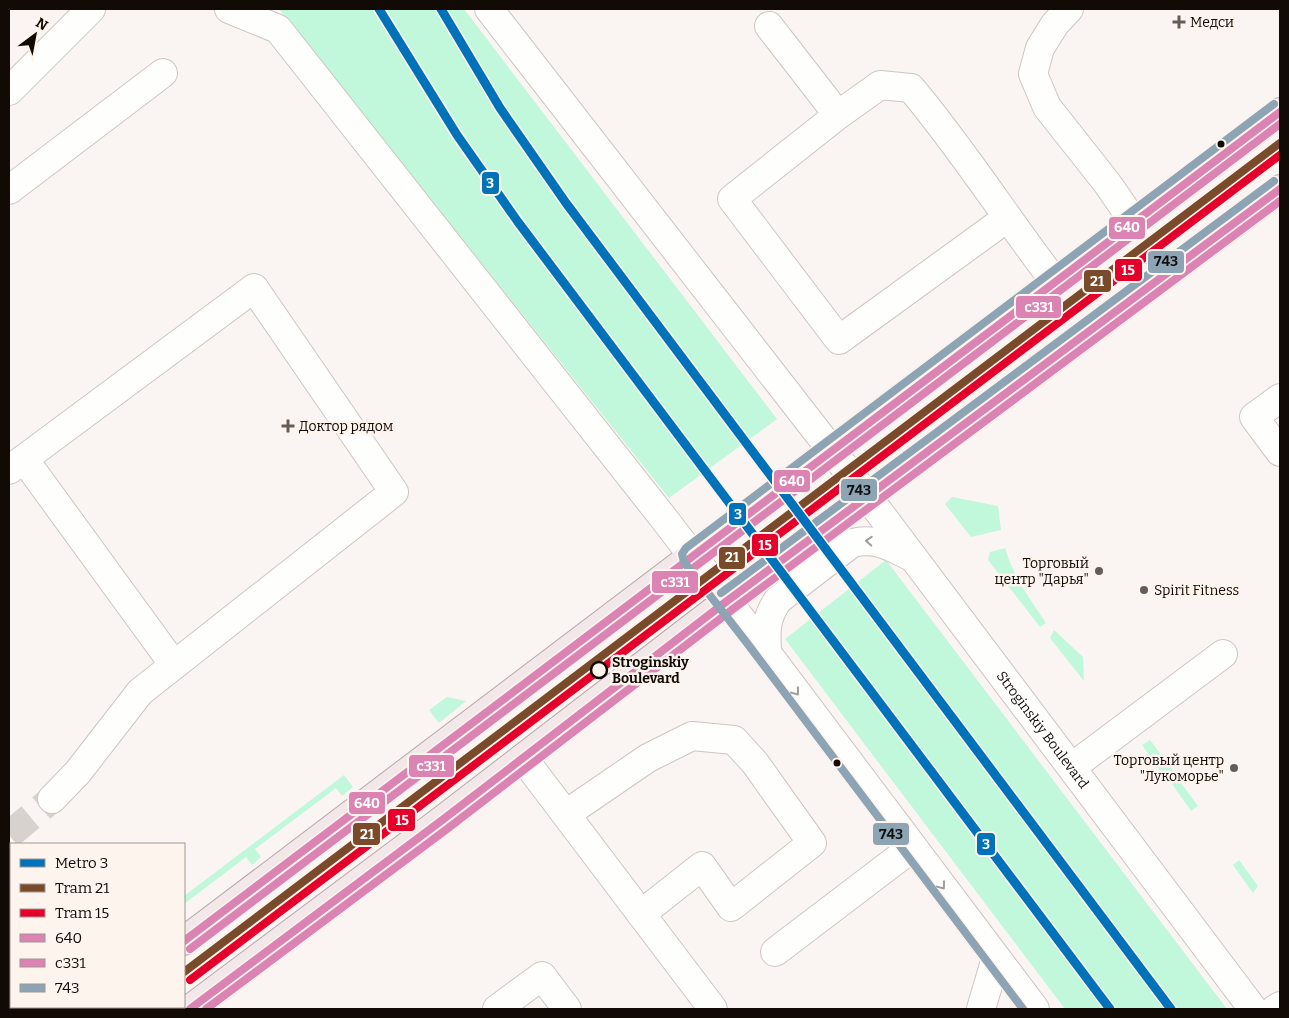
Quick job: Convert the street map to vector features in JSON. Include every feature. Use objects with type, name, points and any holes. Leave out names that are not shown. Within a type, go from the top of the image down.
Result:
[{"type":"main road","points":[[185,940],[1280,112]]},
{"type":"main road","points":[[190,1009],[523,758],[727,601],[1280,189]]},
{"type":"street","points":[[9,91],[90,9]]},
{"type":"street","points":[[230,9],[278,29],[727,601],[1035,1009]]},
{"type":"street","points":[[1069,9],[1055,24],[1040,48],[1033,74],[1047,107],[1134,222]]},
{"type":"street","name":"Stroginskiy Boulevard","points":[[494,11],[867,496],[1253,1009]]},
{"type":"street","points":[[769,26],[838,115]]},
{"type":"street","points":[[9,190],[163,73]]},
{"type":"street","points":[[1007,218],[839,340],[732,199],[838,115],[880,85],[911,88],[940,124],[1055,282]]},
{"type":"street","points":[[52,799],[78,772],[140,692],[394,492],[254,288],[16,464],[174,665]]},
{"type":"street","points":[[1280,398],[1254,418],[1280,452]]},
{"type":"street","points":[[767,653],[766,628],[770,612],[778,600],[852,543],[865,540],[878,542],[914,558]]},
{"type":"street","points":[[1072,767],[1223,654]]},
{"type":"street","points":[[566,814],[648,758],[692,736],[734,740],[755,763],[812,843],[731,907],[702,866],[641,914]]},
{"type":"street","points":[[523,758],[713,1009]]},
{"type":"street","points":[[775,952],[913,847]]},
{"type":"street","points":[[981,1009],[996,958]]},
{"type":"street","points":[[497,1009],[542,976],[567,1009]]},
{"type":"street","points":[[1275,1009],[1280,1006]]},
{"type":"green space","points":[[279,9],[464,9],[777,419],[669,498]]},
{"type":"green space","points":[[952,497],[998,506],[1001,530],[971,537],[945,504]]},
{"type":"green space","points":[[1005,548],[1017,578],[1046,623],[1040,627],[988,560],[990,552]]},
{"type":"green space","points":[[886,560],[1227,1009],[1065,1009],[785,639]]},
{"type":"green space","points":[[1054,630],[1083,657],[1084,681],[1050,638]]},
{"type":"green space","points":[[447,697],[466,701],[439,723],[429,710]]},
{"type":"green space","points":[[1150,740],[1174,772],[1161,772],[1142,745]]},
{"type":"green space","points":[[344,775],[353,787],[342,796],[336,788],[255,849],[261,857],[252,865],[246,857],[185,903],[185,895]]},
{"type":"green space","points":[[1178,779],[1198,806],[1191,811],[1170,781]]},
{"type":"green space","points":[[1239,860],[1258,886],[1253,893],[1233,865]]},
{"type":"tunnel","points":[[9,835],[52,799]]},
{"type":"metro line","name":"3","points":[[379,9],[457,135],[518,222],[1110,1009]]},
{"type":"metro line","name":"3","points":[[441,9],[500,108],[566,203],[1171,1009]]},
{"type":"tram line","name":"21","points":[[185,971],[1280,143]]},
{"type":"tram line","name":"15","points":[[190,980],[1280,155]]},
{"type":"transit line","name":"743","points":[[1023,1009],[684,562],[682,554],[686,548],[1274,104]]},
{"type":"transit line","name":"640","points":[[185,940],[1280,112]]},
{"type":"transit line","name":"с331","points":[[190,949],[1280,124]]},
{"type":"transit line","name":"743","points":[[721,593],[1274,181]]},
{"type":"transit line","name":"640","points":[[190,1009],[441,821],[727,601],[1280,189]]},
{"type":"transit line","name":"с331","points":[[206,1009],[447,829],[733,609],[1280,201]]},
{"type":"place","name":"Медси","points":[[1179,22]]},
{"type":"place","name":"Доктор рядом","points":[[288,426]]},
{"type":"place","name":"Торговый центр \"Дарья\"","points":[[1099,571]]},
{"type":"place","name":"Spirit Fitness","points":[[1144,590]]},
{"type":"place","name":"Stroginskiy Boulevard","points":[[599,670]]},
{"type":"place","name":"Торговый центр \"Лукоморье\"","points":[[1234,768]]}]
